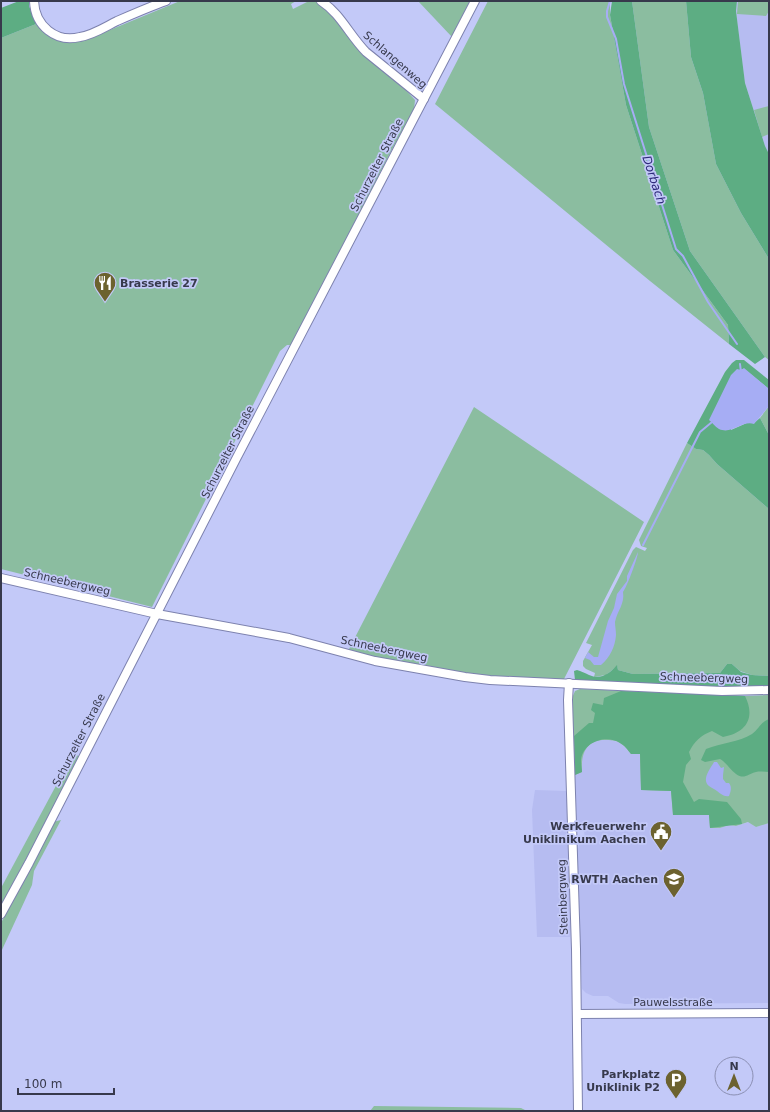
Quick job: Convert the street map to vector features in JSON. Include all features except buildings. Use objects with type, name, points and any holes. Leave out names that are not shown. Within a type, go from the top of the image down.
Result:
[{"type":"street","points":[[34,1],[35,10],[40,22],[47,30],[58,36],[69,39],[90,34],[143,9],[166,1]]},
{"type":"street","name":"Schlangenweg","points":[[321,1],[334,11],[357,44],[424,99]]},
{"type":"street","name":"Schurzelter Straße","points":[[1,914],[29,863],[475,1]]},
{"type":"street","name":"Schneebergweg","points":[[1,578],[157,614],[290,638],[375,661],[465,677],[722,691],[769,690]]},
{"type":"street","name":"Steinbergweg","points":[[569,683],[568,700],[576,949],[578,1111]]},
{"type":"street","name":"Pauwelsstraße","points":[[577,1014],[769,1014]]},
{"type":"shaded area","points":[[737,1],[769,1],[769,154],[765,146],[745,83],[736,11]]},
{"type":"shaded area","points":[[744,368],[769,389],[769,406],[754,424],[745,424],[728,430],[719,429],[709,420],[731,375],[737,369],[741,370]]},
{"type":"shaded area","points":[[638,552],[632,572],[623,592],[622,604],[616,618],[616,635],[613,648],[607,659],[601,665],[594,665],[590,660],[585,658],[588,652],[594,657],[598,657],[617,594],[627,581],[627,576]]},
{"type":"shaded area","name":"RWTH Aachen","points":[[599,740],[612,740],[621,743],[631,754],[640,754],[671,791],[673,815],[710,815],[710,828],[720,828],[729,825],[736,826],[749,822],[756,827],[769,823],[769,1003],[625,1004],[619,1003],[608,996],[593,996],[586,993],[582,989],[577,852],[579,845],[585,842],[584,828],[577,824],[575,775],[582,772],[581,760],[585,749]]},
{"type":"shaded area","points":[[714,762],[717,762],[721,768],[724,767],[723,779],[726,783],[729,783],[731,788],[729,796],[723,795],[710,787],[707,783],[707,774]]},
{"type":"shaded area","points":[[535,790],[567,791],[570,937],[537,937],[532,810]]},
{"type":"green space","points":[[19,1],[29,1],[29,6],[36,24],[1,38],[1,8]]},
{"type":"green space","points":[[180,1],[296,1],[291,4],[293,9],[309,1],[316,1],[330,10],[386,73],[402,86],[415,100],[414,110],[390,153],[293,345],[287,345],[280,351],[152,607],[1,569],[1,38],[36,24],[45,33],[88,39]]},
{"type":"green space","points":[[418,1],[470,1],[452,37]]},
{"type":"green space","points":[[488,1],[610,1],[610,15],[626,105],[673,250],[728,325],[729,344],[435,104]]},
{"type":"green space","points":[[612,1],[632,1],[649,127],[690,251],[765,357],[755,364],[729,344],[728,325],[673,250],[626,105],[610,15]]},
{"type":"green space","points":[[632,1],[686,1],[691,57],[703,93],[716,164],[741,213],[769,259],[769,360],[765,357],[690,251],[649,127]]},
{"type":"green space","points":[[686,1],[737,1],[736,11],[745,83],[765,146],[769,154],[769,259],[741,213],[716,164],[703,93],[691,57]]},
{"type":"green space","points":[[738,1],[769,1],[769,11],[766,16],[737,14]]},
{"type":"green space","points":[[769,106],[769,134],[762,137],[754,110]]},
{"type":"green space","points":[[736,360],[744,360],[769,380],[769,389],[744,369],[739,370],[731,430],[749,422],[754,423],[760,418],[769,435],[769,509],[703,450],[696,449],[687,443],[725,372]]},
{"type":"green space","points":[[769,406],[769,435],[760,418]]},
{"type":"green space","points":[[474,407],[644,522],[564,679],[499,677],[456,672],[348,651]]},
{"type":"green space","points":[[687,443],[696,449],[703,450],[769,509],[769,676],[752,675],[740,671],[732,664],[727,664],[720,673],[633,674],[618,670],[617,666],[606,675],[594,677],[595,673],[583,666],[583,661],[592,645],[586,643],[633,550],[636,547],[645,551],[647,548],[641,546],[639,540]]},
{"type":"green space","points":[[727,664],[732,664],[741,672],[752,675],[769,676],[769,687],[725,687],[577,681],[575,680],[574,671],[577,670],[597,677],[608,673],[617,665],[618,670],[633,674],[720,673]]},
{"type":"green space","points":[[580,689],[745,696],[769,695],[769,823],[756,827],[748,822],[736,826],[729,825],[720,828],[710,828],[709,815],[673,815],[671,791],[641,790],[640,754],[631,754],[623,745],[615,741],[598,741],[589,746],[582,760],[582,772],[575,775],[572,698],[575,691]]},
{"type":"green space","points":[[621,691],[745,696],[749,711],[747,723],[738,732],[731,735],[723,737],[712,731],[698,739],[689,752],[691,759],[686,765],[683,782],[694,802],[699,799],[727,802],[741,819],[742,824],[710,828],[709,815],[673,815],[671,791],[641,790],[640,754],[631,754],[623,745],[614,740],[608,739],[596,741],[586,748],[581,760],[582,772],[575,775],[574,736],[589,723],[593,723],[595,713],[591,710],[593,703],[603,705],[604,698]]},
{"type":"green space","points":[[769,719],[769,772],[758,772],[746,776],[739,776],[720,759],[705,762],[701,760],[706,749],[747,737]]},
{"type":"green space","points":[[73,754],[79,756],[1,908],[1,888]]},
{"type":"green space","points":[[61,820],[34,871],[32,885],[1,952],[1,923],[53,822]]},
{"type":"green space","points":[[374,1106],[521,1108],[527,1111],[370,1111]]},
{"type":"waterway","name":"Dorbach","points":[[610,1],[607,17],[616,39],[624,84],[676,249],[683,256],[708,302],[737,344]]},
{"type":"waterway","name":"Dorbach","points":[[740,364],[741,372]]},
{"type":"waterway","points":[[643,545],[700,432],[712,422]]},
{"type":"place","name":"Brasserie 27","points":[[105,302]]},
{"type":"place","name":"Werkfeuerwehr Uniklinikum Aachen","points":[[661,852]]},
{"type":"place","name":"RWTH Aachen","points":[[674,898]]},
{"type":"place","name":"Parkplatz Uniklinik P2","points":[[676,1100]]}]
